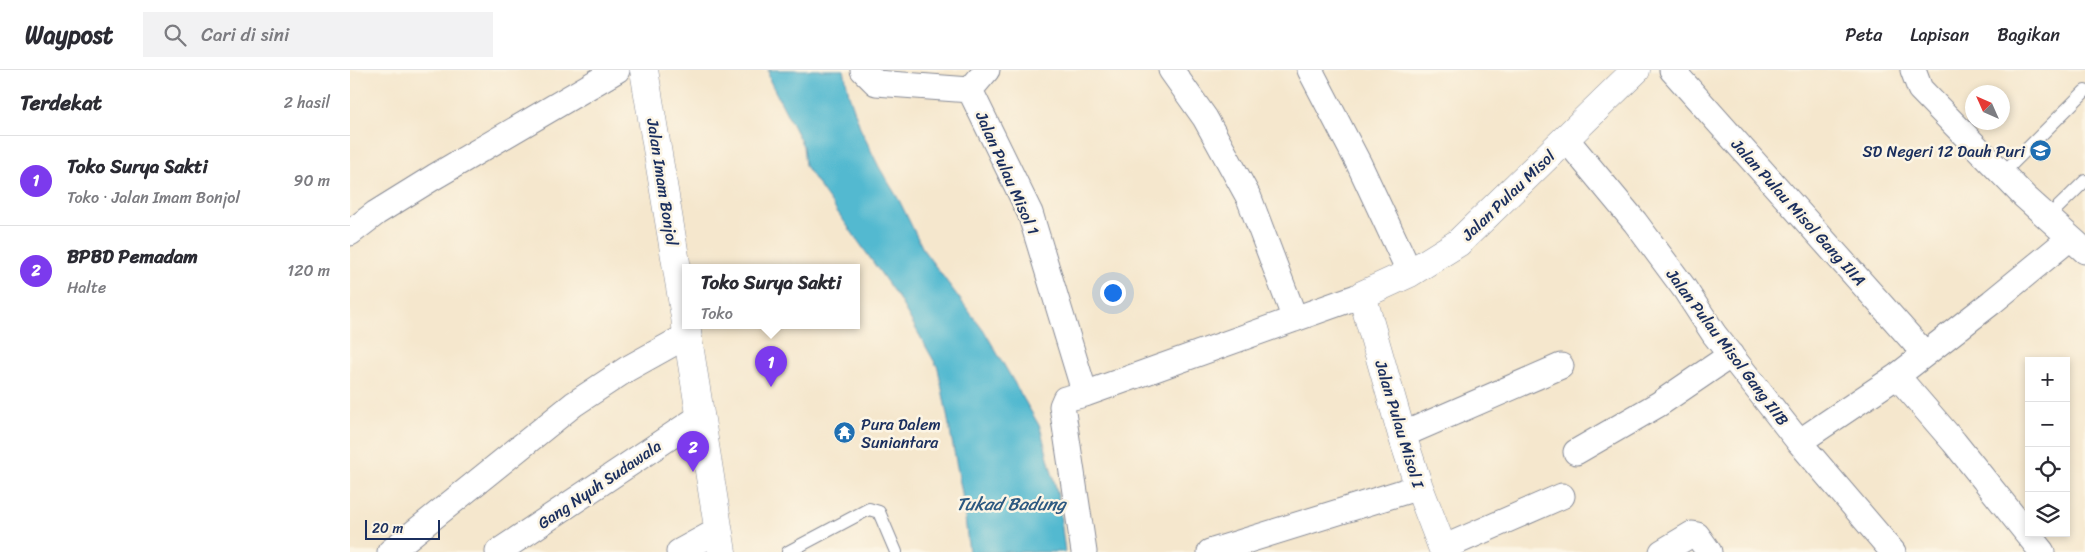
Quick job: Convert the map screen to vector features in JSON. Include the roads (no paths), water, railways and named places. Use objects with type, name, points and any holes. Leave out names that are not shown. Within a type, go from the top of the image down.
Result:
[{"type":"main road","name":"Jalan Imam Bonjol","points":[[644,70],[682,298]]},
{"type":"main road","name":"Jalan Pulau Misol","points":[[1362,295],[1410,273],[1458,243],[1636,70]]},
{"type":"main road","name":"Jalan Pulau Misol I","points":[[1362,295],[1402,435],[1419,487],[1444,550]]},
{"type":"main road","name":"Jalan Imam Bonjol","points":[[687,329],[720,541]]},
{"type":"street","points":[[350,233],[376,213],[434,177],[617,70]]},
{"type":"street","name":"Jalan Pulau Misol 1","points":[[863,70],[876,83],[982,75],[1030,213],[1074,398],[1084,552]]},
{"type":"street","points":[[1171,70],[1204,118],[1249,198],[1295,319]]},
{"type":"street","name":"Jalan Pulau Misol Gang IIIA","points":[[1672,70],[1925,354]]},
{"type":"street","points":[[1798,442],[1897,376],[2078,244],[2002,174],[1920,90],[1913,70]]},
{"type":"street","points":[[1312,71],[1359,164],[1410,273]]},
{"type":"street","name":"Jalan Pulau Misol Gang IIIB","points":[[1566,139],[1635,222],[1731,355],[1798,442],[1893,552]]},
{"type":"street","points":[[1074,398],[1362,295]]},
{"type":"street","points":[[390,552],[574,404],[686,329]]},
{"type":"street","points":[[1576,452],[1659,404],[1731,355]]},
{"type":"street","points":[[1402,435],[1561,366]]},
{"type":"street","points":[[1897,376],[2032,548]]},
{"type":"street","name":"Gang Nyuh Sudawala","points":[[498,552],[701,416]]},
{"type":"street","points":[[1210,552],[1419,487]]},
{"type":"street","points":[[1444,550],[1562,496]]},
{"type":"street","points":[[1662,552],[1692,534],[1696,535],[1708,552]]},
{"type":"street","points":[[679,552],[720,541]]},
{"type":"lane","points":[[2002,174],[2085,91]]},
{"type":"lane","points":[[2048,217],[2085,181]]},
{"type":"lane","points":[[788,552],[869,510],[879,512],[896,552]]},
{"type":"water","name":"Tukad Badung","points":[[768,70],[844,70],[849,95],[861,130],[924,251],[986,334],[1040,427],[1058,496],[1065,552],[969,552],[962,493],[938,368],[899,299],[805,166],[803,146],[770,81]]},
{"type":"place","name":"SD Negeri 12 Dauh Puri","points":[[2041,151]]},
{"type":"place","name":"Toko Surya Sakti","points":[[771,387]]},
{"type":"place","name":"Pura Dalem Suniantara","points":[[845,433]]},
{"type":"place","name":"BPBD Pemadam","points":[[693,472]]}]
